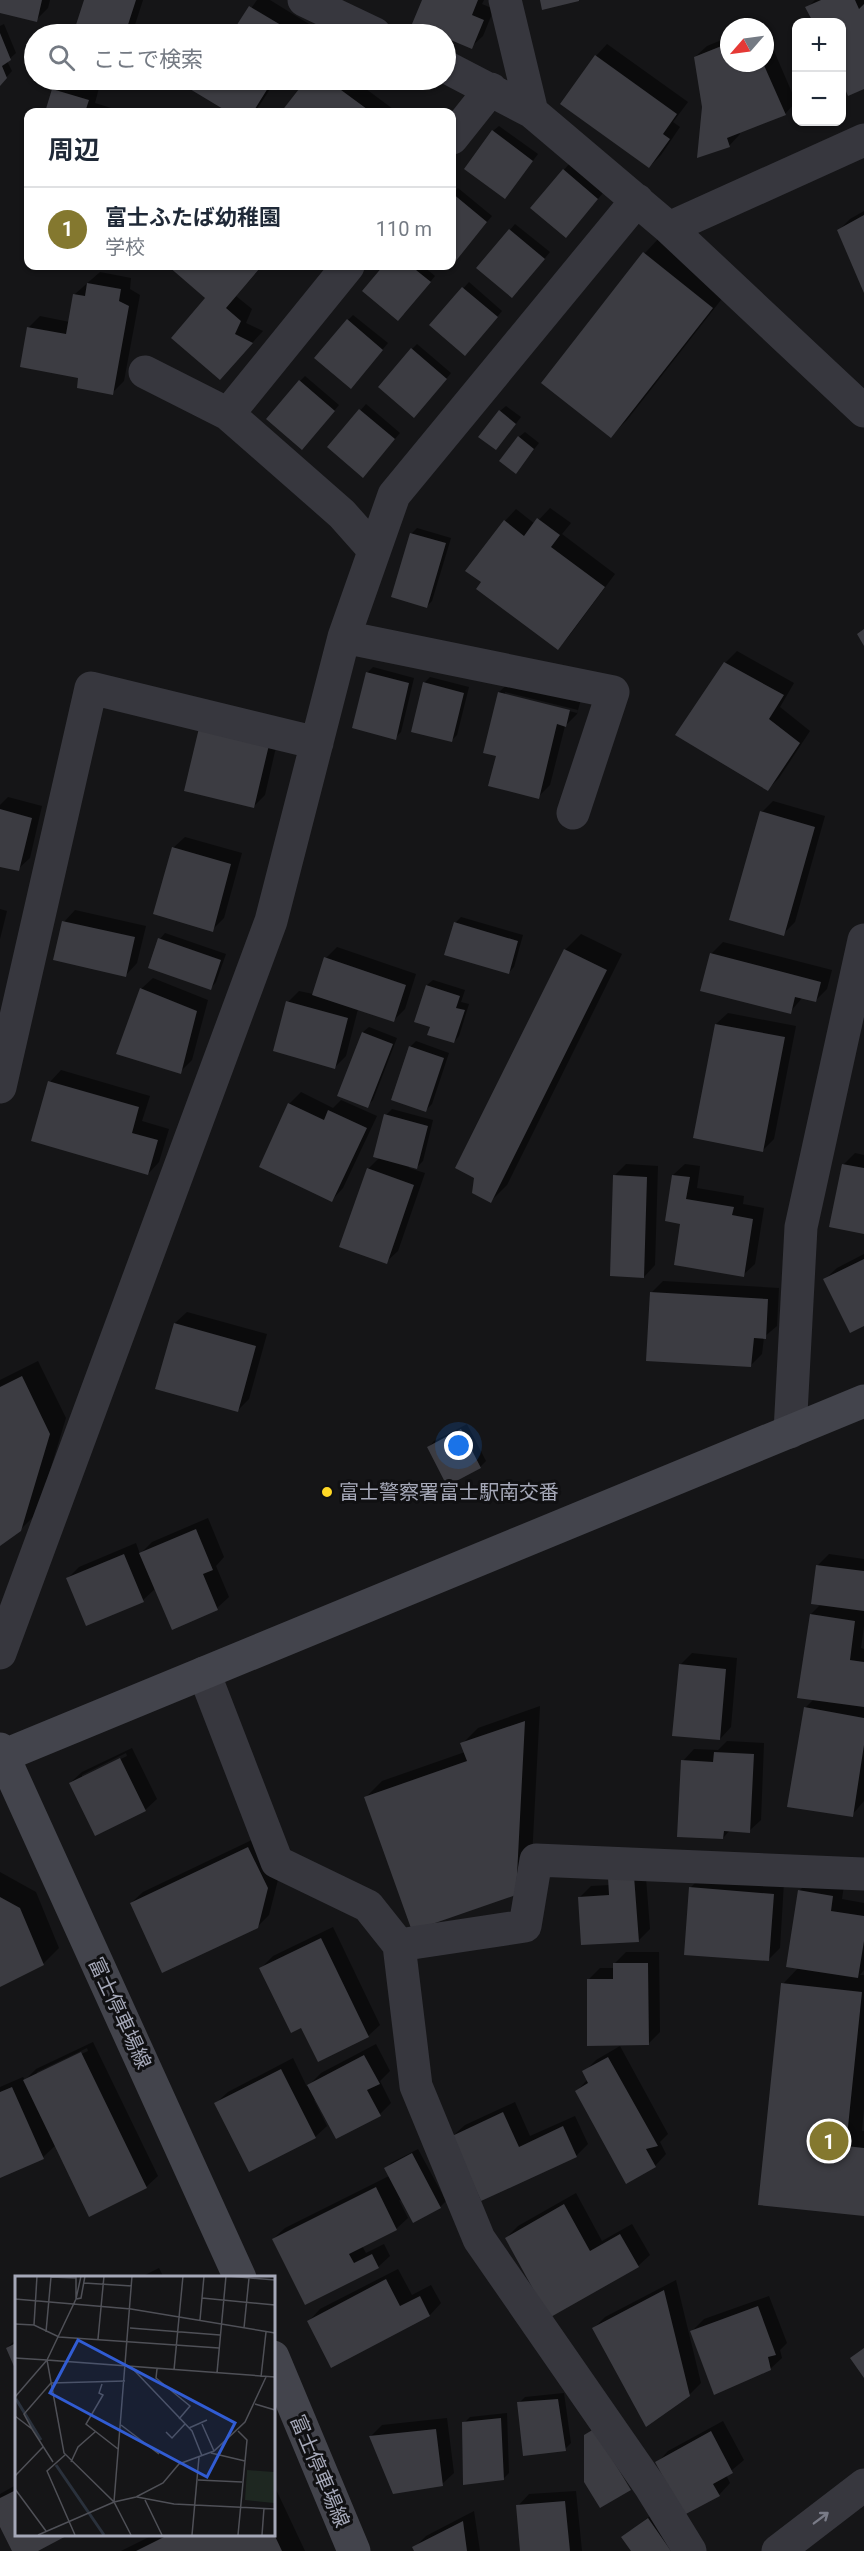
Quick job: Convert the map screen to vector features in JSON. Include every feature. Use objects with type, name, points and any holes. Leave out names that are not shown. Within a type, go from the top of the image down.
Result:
[{"type":"street","points":[[304,0],[354,24]]},
{"type":"street","points":[[505,0],[532,112]]},
{"type":"street","points":[[456,72],[532,112],[669,228],[864,411]]},
{"type":"street","points":[[456,133],[491,89]]},
{"type":"street","points":[[669,228],[864,140]]},
{"type":"street","points":[[0,1653],[271,921],[344,637],[394,495],[637,200]]},
{"type":"street","points":[[228,414],[345,270]]},
{"type":"street","points":[[145,372],[228,414],[342,514],[374,550]]},
{"type":"street","points":[[344,637],[613,692],[573,813]]},
{"type":"street","points":[[0,1087],[91,688],[317,743]]},
{"type":"street","points":[[790,1432],[801,1227],[864,940]]},
{"type":"street","points":[[1,1754],[204,1674],[864,1401]]},
{"type":"street","points":[[204,1674],[277,1862],[368,1906],[399,1945],[416,2086],[479,2240],[650,2486],[690,2551]]},
{"type":"street","name":"富士停車場線","points":[[1,1754],[239,2276]]},
{"type":"street","points":[[399,1945],[525,1926],[536,1860],[864,1874]]},
{"type":"street","name":"富士停車場線","points":[[274,2360],[354,2551]]},
{"type":"street","points":[[778,2551],[864,2485]]},
{"type":"building","points":[[0,0],[42,0],[37,22],[0,13]]},
{"type":"building","points":[[84,0],[136,0],[128,24],[76,24]]},
{"type":"building","points":[[422,0],[478,0],[472,15],[484,20],[472,49],[456,42],[456,24],[412,24]]},
{"type":"building","points":[[540,0],[579,0],[579,1],[542,10]]},
{"type":"building","points":[[821,0],[855,0],[859,9],[864,4],[864,89],[848,96],[846,91],[846,18],[811,18],[805,7]]},
{"type":"building","points":[[249,6],[279,24],[237,24]]},
{"type":"building","points":[[0,33],[11,60],[2,66],[7,78],[0,86]]},
{"type":"building","points":[[720,47],[720,72],[767,72],[786,115],[727,138],[730,147],[697,158],[702,107],[694,57]]},
{"type":"building","points":[[595,55],[677,114],[663,134],[670,139],[649,168],[560,104]]},
{"type":"building","points":[[52,90],[89,100],[86,108],[46,108]]},
{"type":"building","points":[[192,90],[267,90],[256,108],[221,108]]},
{"type":"building","points":[[298,90],[341,90],[366,108],[284,108]]},
{"type":"building","points":[[492,130],[533,161],[505,199],[464,169]]},
{"type":"building","points":[[563,169],[598,199],[566,238],[530,208]]},
{"type":"building","points":[[456,196],[487,222],[456,261]]},
{"type":"building","points":[[864,215],[864,293],[837,230]]},
{"type":"building","points":[[509,229],[545,259],[512,298],[476,268]]},
{"type":"building","points":[[643,252],[713,308],[611,438],[541,383]]},
{"type":"building","points":[[173,270],[258,270],[226,308],[241,321],[235,334],[253,343],[220,380],[171,338],[205,298]]},
{"type":"building","points":[[380,270],[416,270],[431,282],[398,321],[362,291]]},
{"type":"building","points":[[87,283],[121,289],[119,301],[129,306],[113,395],[77,388],[78,378],[20,367],[27,327],[66,334],[73,294],[85,296]]},
{"type":"building","points":[[462,287],[498,317],[465,356],[429,325]]},
{"type":"building","points":[[347,319],[383,350],[351,389],[314,358]]},
{"type":"building","points":[[411,348],[447,379],[414,418],[378,387]]},
{"type":"building","points":[[299,380],[335,411],[302,450],[266,419]]},
{"type":"building","points":[[359,409],[395,439],[363,478],[327,447]]},
{"type":"building","points":[[499,410],[516,424],[496,450],[478,437]]},
{"type":"building","points":[[518,436],[534,449],[516,474],[499,461]]},
{"type":"building","points":[[537,518],[560,535],[551,547],[605,587],[558,650],[476,589],[481,582],[465,571],[504,520],[524,536]]},
{"type":"building","points":[[410,533],[446,543],[427,608],[391,597]]},
{"type":"building","points":[[864,629],[864,646],[857,634]]},
{"type":"building","points":[[724,662],[784,695],[769,719],[800,743],[768,791],[675,735]]},
{"type":"building","points":[[366,672],[409,683],[396,740],[352,728]]},
{"type":"building","points":[[423,682],[464,693],[452,742],[411,732]]},
{"type":"building","points":[[498,692],[570,710],[566,727],[557,724],[539,799],[488,786],[496,756],[483,753]]},
{"type":"building","points":[[199,728],[269,745],[254,808],[184,791]]},
{"type":"building","points":[[0,809],[32,818],[19,871],[0,867]]},
{"type":"building","points":[[760,811],[815,827],[784,936],[729,920]]},
{"type":"building","points":[[172,847],[231,864],[213,932],[153,914]]},
{"type":"building","points":[[62,921],[135,937],[126,977],[53,960]]},
{"type":"building","points":[[454,922],[518,941],[509,974],[444,955]]},
{"type":"building","points":[[158,938],[221,960],[211,990],[148,968]]},
{"type":"building","points":[[564,949],[607,970],[491,1203],[472,1193],[474,1178],[455,1168]]},
{"type":"building","points":[[710,953],[821,982],[816,1002],[795,997],[791,1014],[700,991]]},
{"type":"building","points":[[324,957],[406,985],[394,1022],[312,995]]},
{"type":"building","points":[[426,985],[460,996],[456,1008],[465,1010],[454,1043],[427,1035],[430,1027],[414,1022]]},
{"type":"building","points":[[140,988],[197,1011],[181,1074],[116,1054]]},
{"type":"building","points":[[286,1001],[348,1018],[335,1069],[273,1051]]},
{"type":"building","points":[[715,1024],[785,1037],[763,1152],[693,1138]]},
{"type":"building","points":[[362,1032],[393,1044],[368,1108],[337,1096]]},
{"type":"building","points":[[409,1046],[444,1058],[426,1112],[391,1100]]},
{"type":"building","points":[[48,1081],[139,1107],[132,1133],[158,1140],[148,1175],[31,1141]]},
{"type":"building","points":[[288,1103],[324,1120],[328,1110],[367,1128],[332,1202],[259,1167]]},
{"type":"building","points":[[384,1114],[428,1126],[417,1169],[373,1157]]},
{"type":"building","points":[[842,1164],[864,1168],[864,1234],[829,1227]]},
{"type":"building","points":[[367,1168],[414,1185],[387,1264],[339,1247]]},
{"type":"building","points":[[613,1175],[647,1177],[644,1278],[610,1276]]},
{"type":"building","points":[[672,1175],[690,1177],[686,1199],[734,1207],[732,1215],[753,1219],[744,1277],[674,1265],[680,1224],[665,1221]]},
{"type":"building","points":[[864,1259],[864,1326],[850,1333],[823,1279]]},
{"type":"building","points":[[650,1292],[768,1299],[766,1339],[754,1338],[751,1367],[646,1361]]},
{"type":"building","points":[[174,1323],[256,1346],[238,1412],[155,1389]]},
{"type":"building","points":[[22,1376],[50,1434],[21,1531],[0,1546],[0,1387]]},
{"type":"building","points":[[461,1429],[481,1468],[447,1486],[427,1447]]},
{"type":"building","points":[[196,1529],[213,1570],[203,1574],[218,1610],[172,1630],[139,1553]]},
{"type":"building","points":[[124,1554],[144,1602],[86,1626],[66,1578]]},
{"type":"building","points":[[816,1565],[864,1571],[864,1611],[811,1604]]},
{"type":"building","points":[[810,1614],[855,1621],[850,1660],[864,1662],[864,1707],[797,1698]]},
{"type":"building","points":[[679,1664],[726,1669],[720,1740],[672,1736]]},
{"type":"building","points":[[804,1707],[864,1718],[864,1745],[853,1817],[787,1807]]},
{"type":"building","points":[[525,1721],[516,1895],[412,1931],[364,1797],[467,1761],[460,1743]]},
{"type":"building","points":[[714,1752],[754,1754],[750,1833],[724,1831],[723,1839],[677,1837],[681,1760],[713,1762]]},
{"type":"building","points":[[120,1758],[146,1811],[95,1836],[69,1783]]},
{"type":"building","points":[[248,1847],[268,1888],[258,1928],[162,1973],[130,1903]]},
{"type":"building","points":[[634,1876],[639,1942],[581,1945],[578,1897],[609,1895],[608,1877]]},
{"type":"building","points":[[689,1887],[774,1894],[769,1961],[684,1955]]},
{"type":"building","points":[[798,1890],[833,1896],[831,1911],[864,1916],[864,1941],[858,1978],[786,1967]]},
{"type":"building","points":[[0,1897],[20,1908],[44,1965],[0,1987]]},
{"type":"building","points":[[321,1938],[369,2037],[318,2062],[301,2028],[291,2033],[259,1968]]},
{"type":"building","points":[[613,1963],[648,1963],[649,2045],[587,2046],[587,1979],[613,1979]]},
{"type":"building","points":[[781,1983],[862,1992],[846,2146],[864,2148],[864,2216],[758,2205]]},
{"type":"building","points":[[81,2052],[147,2188],[89,2217],[23,2080]]},
{"type":"building","points":[[364,2055],[380,2084],[367,2090],[381,2116],[336,2139],[307,2085]]},
{"type":"building","points":[[608,2057],[658,2146],[646,2149],[656,2167],[626,2184],[575,2091],[588,2083],[582,2071]]},
{"type":"building","points":[[281,2069],[316,2138],[249,2172],[214,2103]]},
{"type":"building","points":[[12,2087],[44,2159],[0,2178],[0,2092]]},
{"type":"building","points":[[503,2112],[519,2147],[563,2126],[577,2157],[481,2201],[452,2136]]},
{"type":"building","points":[[412,2153],[441,2208],[413,2223],[384,2168]]},
{"type":"building","points":[[376,2187],[397,2230],[349,2254],[354,2263],[372,2254],[379,2268],[305,2305],[272,2239]]},
{"type":"building","points":[[564,2204],[590,2251],[620,2234],[639,2267],[549,2318],[505,2238]]},
{"type":"building","points":[[386,2279],[400,2306],[420,2296],[430,2316],[331,2368],[307,2321]]},
{"type":"building","points":[[664,2290],[690,2396],[646,2427],[592,2328]]},
{"type":"building","points":[[758,2306],[776,2355],[768,2357],[771,2370],[714,2395],[690,2331]]},
{"type":"building","points":[[15,2344],[15,2369],[6,2348]]},
{"type":"building","points":[[864,2348],[864,2378],[850,2358]]},
{"type":"building","points":[[558,2399],[566,2451],[523,2456],[517,2402]]},
{"type":"building","points":[[501,2418],[504,2480],[463,2485],[462,2422]]},
{"type":"building","points":[[436,2429],[443,2486],[393,2494],[369,2436]]},
{"type":"building","points":[[594,2429],[631,2490],[600,2508],[584,2482],[584,2435]]},
{"type":"building","points":[[711,2431],[733,2473],[713,2484],[720,2496],[684,2515],[655,2462]]},
{"type":"building","points":[[15,2490],[15,2536],[66,2536],[38,2551],[12,2551],[0,2527],[0,2498]]},
{"type":"building","points":[[565,2501],[570,2551],[520,2551],[516,2505]]},
{"type":"building","points":[[648,2518],[671,2551],[631,2551],[621,2537]]},
{"type":"building","points":[[463,2521],[467,2551],[414,2551],[412,2547]]},
{"type":"building","points":[[274,2534],[282,2551],[136,2551],[166,2536],[274,2536]]},
{"type":"place","name":"富士警察署富士駅南交番","points":[[327,1492]]},
{"type":"place","name":"富士ふたば幼稚園","points":[[829,2141]]}]
